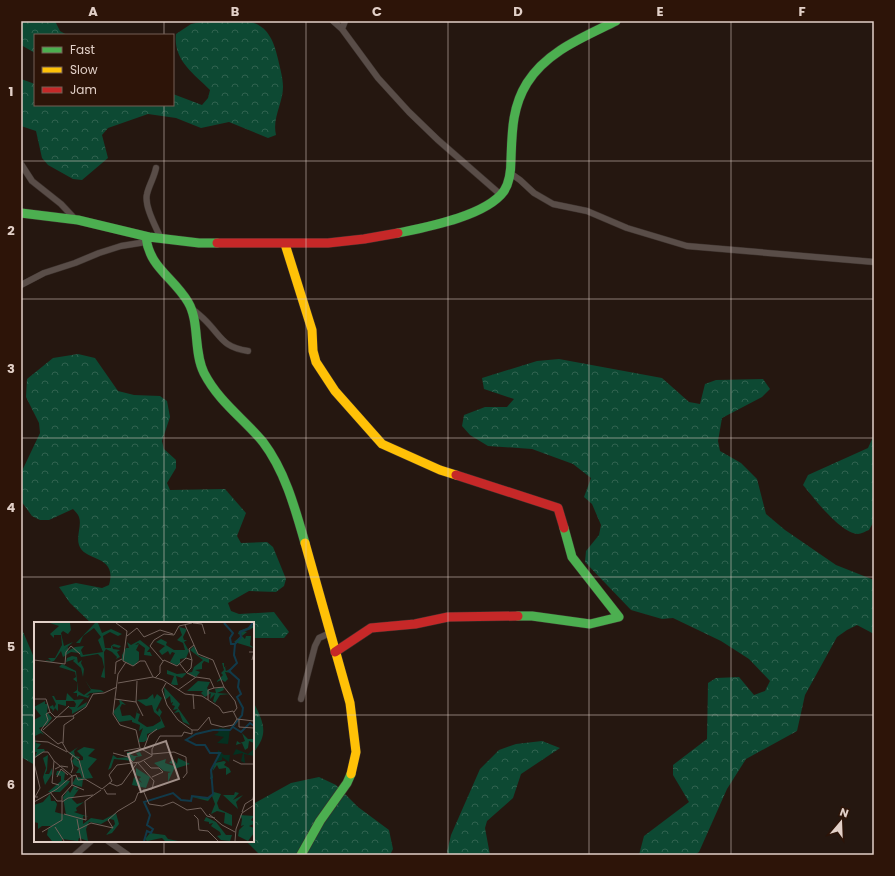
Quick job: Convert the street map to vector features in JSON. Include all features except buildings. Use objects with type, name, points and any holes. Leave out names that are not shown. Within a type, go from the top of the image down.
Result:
[{"type":"street","points":[[333,21],[342,29],[378,78],[409,112],[438,140],[501,195]]},
{"type":"street","points":[[342,29],[345,21]]},
{"type":"street","points":[[21,285],[44,273],[121,246],[146,239],[161,238],[199,243],[286,244],[338,242],[386,236],[462,217],[482,209],[501,195],[506,187],[512,162],[511,125],[513,112],[525,86],[540,66],[552,56],[616,21]]},
{"type":"street","points":[[21,164],[32,181],[56,200],[76,220]]},
{"type":"street","points":[[156,168],[146,200],[161,238]]},
{"type":"street","points":[[510,173],[534,193],[553,204],[587,211],[627,228],[687,246],[874,262]]},
{"type":"street","points":[[21,213],[76,220],[146,239]]},
{"type":"street","points":[[146,239],[151,257],[156,265],[170,277],[182,292],[190,307],[195,329],[196,348],[199,361],[213,388],[225,403],[254,432],[276,463],[295,507],[350,703],[356,752],[354,764],[347,783],[320,820],[301,855]]},
{"type":"street","points":[[286,244],[297,285],[312,330],[313,351],[316,362],[335,391],[382,444],[440,470],[558,508],[572,556],[619,617],[590,624],[532,616],[448,617],[415,624],[371,628],[335,652]]},
{"type":"street","points":[[190,307],[206,321],[217,336],[225,343],[234,349],[248,351]]},
{"type":"street","points":[[301,699],[315,646],[319,638],[330,633]]},
{"type":"street","points":[[75,855],[90,842]]},
{"type":"street","points":[[109,842],[128,855]]},
{"type":"green space","points":[[231,20],[252,22],[261,26],[268,33],[274,44],[283,84],[283,93],[275,123],[276,135],[268,138],[229,122],[201,128],[176,118],[148,114],[108,128],[102,135],[108,158],[82,180],[73,179],[48,165],[42,158],[36,131],[21,126],[21,79],[34,84],[34,106],[174,106],[174,94],[202,105],[208,98],[210,90],[191,72],[181,59],[176,43],[176,34],[191,24],[205,21]]},
{"type":"green space","points":[[21,21],[55,21],[60,31],[65,34],[34,34],[34,52],[21,45]]},
{"type":"green space","points":[[78,354],[95,358],[118,391],[134,395],[160,396],[167,401],[170,417],[162,441],[164,449],[176,460],[176,468],[167,483],[170,490],[225,489],[246,513],[237,536],[241,543],[267,542],[273,547],[286,579],[284,586],[276,592],[249,591],[228,603],[231,611],[239,614],[274,612],[289,632],[284,638],[254,638],[254,622],[90,622],[70,603],[59,587],[76,583],[102,588],[109,585],[110,575],[109,568],[105,563],[87,554],[79,545],[78,538],[80,520],[73,509],[49,520],[40,520],[32,516],[21,501],[21,473],[40,433],[39,423],[26,397],[27,379],[53,358]]},
{"type":"green space","points":[[559,359],[662,378],[689,402],[700,404],[705,384],[716,380],[763,379],[770,389],[762,397],[722,418],[718,441],[720,451],[741,463],[757,479],[766,514],[785,530],[836,565],[874,580],[874,634],[857,625],[837,637],[805,695],[797,731],[746,759],[727,789],[699,852],[694,855],[639,855],[644,836],[689,802],[673,775],[673,765],[707,739],[708,683],[716,678],[739,677],[754,695],[765,691],[770,681],[749,659],[721,641],[673,618],[662,619],[631,610],[585,562],[586,551],[599,535],[601,525],[592,504],[584,497],[591,478],[573,464],[532,449],[488,446],[470,435],[462,426],[464,415],[485,407],[507,407],[514,399],[484,389],[482,378],[537,361]]},
{"type":"green space","points":[[874,435],[874,521],[869,530],[858,534],[843,528],[820,506],[803,485],[808,475],[868,448]]},
{"type":"green space","points":[[21,627],[34,658],[34,764],[21,757]]},
{"type":"green space","points":[[254,703],[260,715],[263,727],[262,739],[254,752]]},
{"type":"green space","points":[[542,741],[560,748],[521,774],[513,798],[487,821],[485,828],[490,855],[449,855],[447,852],[451,835],[480,769],[499,750],[516,744]]},
{"type":"green space","points":[[319,777],[336,785],[358,807],[389,830],[393,849],[390,855],[260,855],[247,842],[254,842],[254,803],[291,783]]},
{"type":"traffic: fast","points":[[398,233],[440,224],[470,214],[495,200],[504,191],[509,180],[514,120],[518,101],[527,83],[545,62],[567,46],[616,21]]},
{"type":"traffic: fast","points":[[21,213],[78,220],[149,237],[199,243],[217,243]]},
{"type":"traffic: fast","points":[[146,237],[148,247],[157,264],[182,293],[192,310],[199,355],[204,373],[217,393],[255,433],[271,453],[288,490],[305,543]]},
{"type":"traffic: fast","points":[[518,616],[532,616],[590,624],[619,617],[572,557],[564,528]]},
{"type":"traffic: fast","points":[[301,855],[320,821],[347,783],[351,774]]},
{"type":"traffic: slow","points":[[285,244],[312,330],[313,351],[316,362],[335,391],[382,444],[440,470],[456,475]]},
{"type":"traffic: slow","points":[[305,543],[350,703],[356,752],[351,774]]},
{"type":"traffic: jam","points":[[217,243],[328,243],[398,233]]},
{"type":"traffic: jam","points":[[456,475],[558,508],[564,528]]},
{"type":"traffic: jam","points":[[335,652],[371,628],[415,624],[448,617],[518,616]]}]
